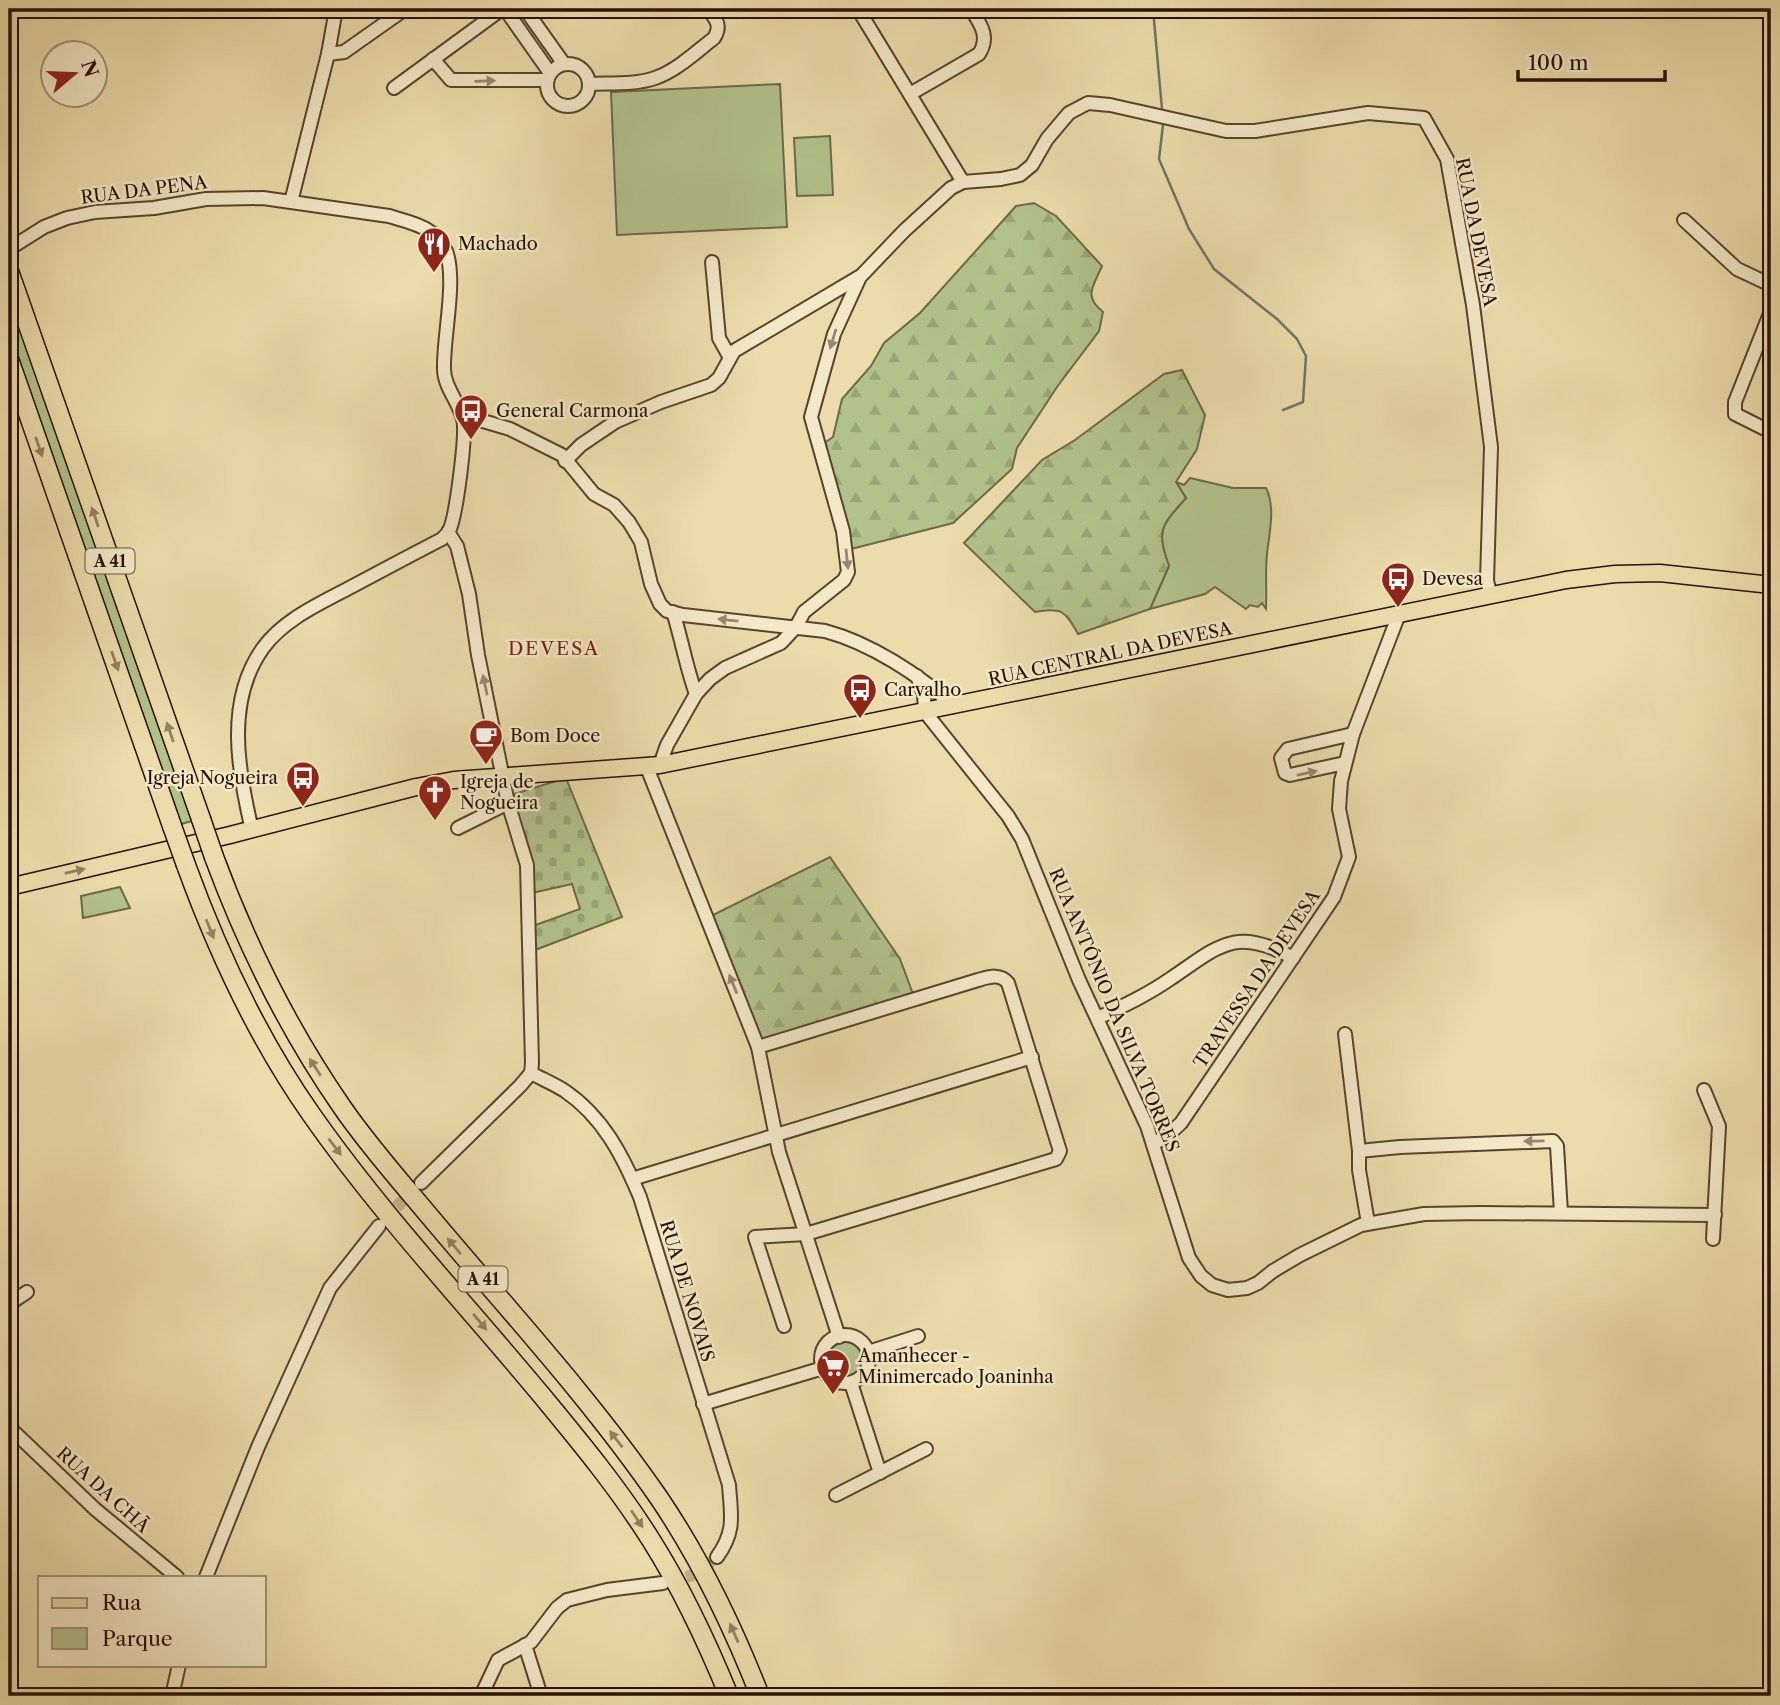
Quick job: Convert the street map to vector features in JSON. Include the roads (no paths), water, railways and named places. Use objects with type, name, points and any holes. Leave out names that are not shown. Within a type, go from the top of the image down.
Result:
[{"type":"highway","name":"A 41","points":[[9,271],[201,819],[237,918],[268,986],[322,1077],[380,1157],[582,1398],[646,1480],[678,1527],[714,1592],[760,1696]]},
{"type":"highway","name":"A 41","points":[[9,359],[210,929],[266,1044],[298,1096],[342,1156],[577,1437],[622,1497],[680,1589],[729,1696]]},
{"type":"main road","name":"RUA CENTRAL DA DEVESA","points":[[9,887],[454,780],[653,765],[1566,580],[1638,573],[1771,585]]},
{"type":"street","points":[[291,202],[328,54],[336,9]]},
{"type":"street","points":[[328,54],[344,52],[405,9]]},
{"type":"street","points":[[394,88],[503,9],[549,76],[549,95],[564,106],[582,101],[589,90],[584,70],[578,66],[564,64],[524,9]]},
{"type":"street","points":[[589,84],[640,81],[668,72],[714,38],[718,32],[719,25],[708,9]]},
{"type":"street","points":[[565,461],[581,445],[615,422],[661,402],[711,385],[719,378],[729,356],[748,342],[860,277],[904,231],[951,188],[963,182],[858,9]]},
{"type":"street","points":[[910,94],[979,54],[985,45],[985,32],[971,9]]},
{"type":"street","points":[[433,60],[451,80],[549,76],[564,64]]},
{"type":"street","name":"RUA DA DEVESA","points":[[963,182],[1020,175],[1032,165],[1047,139],[1069,113],[1088,103],[1110,105],[1226,131],[1255,131],[1368,113],[1424,118],[1447,159],[1473,305],[1491,447],[1487,581],[1491,596]]},
{"type":"street","name":"RUA DA PENA","points":[[9,249],[44,227],[67,218],[95,212],[154,208],[206,199],[263,198],[389,216],[424,227],[435,234],[446,252],[450,273],[444,375],[464,421]]},
{"type":"street","points":[[1684,220],[1737,269],[1771,285]]},
{"type":"street","points":[[712,262],[719,338],[729,356]]},
{"type":"street","points":[[839,1337],[775,1136],[758,1047],[653,765],[696,694],[725,668],[781,643],[796,627],[804,612],[844,580],[848,572],[843,531],[811,417],[834,334],[860,277]]},
{"type":"street","points":[[1771,312],[1735,402],[1735,414],[1771,432]]},
{"type":"street","points":[[252,830],[236,737],[240,701],[263,647],[287,625],[314,606],[442,539],[449,532],[463,451],[464,421],[483,421],[510,429],[562,456],[594,494],[614,505],[629,522],[641,542],[654,594],[667,611],[841,635],[917,676],[953,706]]},
{"type":"street","points":[[421,1183],[531,1073],[527,865],[508,803],[478,654],[469,594],[457,546],[449,532]]},
{"type":"street","points":[[673,612],[684,647],[685,664],[696,694]]},
{"type":"street","name":"TRAVESSA DA DEVESA","points":[[1153,1144],[1181,1123],[1334,897],[1349,857],[1339,809],[1345,763],[1353,734],[1399,614]]},
{"type":"street","points":[[917,676],[924,694],[925,712]]},
{"type":"street","name":"RUA ANTÓNIO DA SILVA TORRES","points":[[925,712],[1000,806],[1022,839],[1066,949],[1139,1107],[1189,1258],[1201,1276],[1212,1284],[1228,1290],[1247,1288],[1318,1245],[1368,1223],[1424,1214],[1715,1215]]},
{"type":"street","points":[[1345,763],[1290,775],[1285,773],[1281,758],[1287,749],[1353,734]]},
{"type":"street","points":[[458,828],[508,803]]},
{"type":"street","points":[[1098,1018],[1144,996],[1218,945],[1236,942],[1270,945],[1293,958]]},
{"type":"street","points":[[758,1047],[996,976],[1004,978],[1032,1057],[1060,1151],[1056,1159],[806,1234],[755,1237],[784,1326]]},
{"type":"street","points":[[1345,1034],[1359,1170],[1368,1223]]},
{"type":"street","points":[[632,1179],[1032,1057]]},
{"type":"street","name":"RUA DE NOVAIS","points":[[531,1073],[566,1092],[609,1134],[640,1197],[729,1485],[731,1528],[727,1542],[717,1557]]},
{"type":"street","points":[[1704,1090],[1719,1126],[1713,1239]]},
{"type":"street","points":[[1359,1151],[1553,1141],[1558,1146],[1560,1213]]},
{"type":"street","points":[[206,1576],[258,1447],[330,1289],[379,1226]]},
{"type":"street","points":[[9,1304],[27,1292]]},
{"type":"street","points":[[868,1352],[918,1336]]},
{"type":"street","points":[[839,1337],[855,1338],[868,1352],[866,1371],[851,1383],[831,1379],[823,1368],[824,1350],[831,1341],[839,1337]]},
{"type":"street","points":[[703,1404],[823,1368]]},
{"type":"street","points":[[851,1383],[880,1473]]},
{"type":"street","name":"RUA DA CHÃ","points":[[10,1429],[95,1509],[176,1576]]},
{"type":"street","points":[[836,1495],[926,1449]]},
{"type":"street","points":[[481,1696],[498,1660],[525,1645],[566,1600],[607,1590],[663,1583]]},
{"type":"street","points":[[525,1645],[541,1696]]},
{"type":"street","points":[[172,1696],[179,1666]]},
{"type":"waterway","points":[[1153,9],[1162,109]]},
{"type":"waterway","points":[[1163,125],[1159,159],[1189,229],[1214,269],[1277,319],[1297,339],[1306,356],[1303,402],[1283,410]]},
{"type":"tunnel","points":[[384,1220],[415,1188]]},
{"type":"tunnel","points":[[669,1582],[693,1575],[717,1557]]},
{"type":"place","name":"Machado","points":[[434,274]]},
{"type":"place","name":"General Carmona","points":[[471,441]]},
{"type":"place","name":"Devesa","points":[[1398,609]]},
{"type":"place","name":"Carvalho","points":[[860,720]]},
{"type":"place","name":"Bom Doce","points":[[486,766]]},
{"type":"place","name":"Igreja Nogueira","points":[[303,808]]},
{"type":"place","name":"Igreja de Nogueira","points":[[435,822]]},
{"type":"place","name":"Amanhecer - Minimercado Joaninha","points":[[833,1396]]},
{"type":"district","name":"DEVESA","points":[[554,648]]}]
